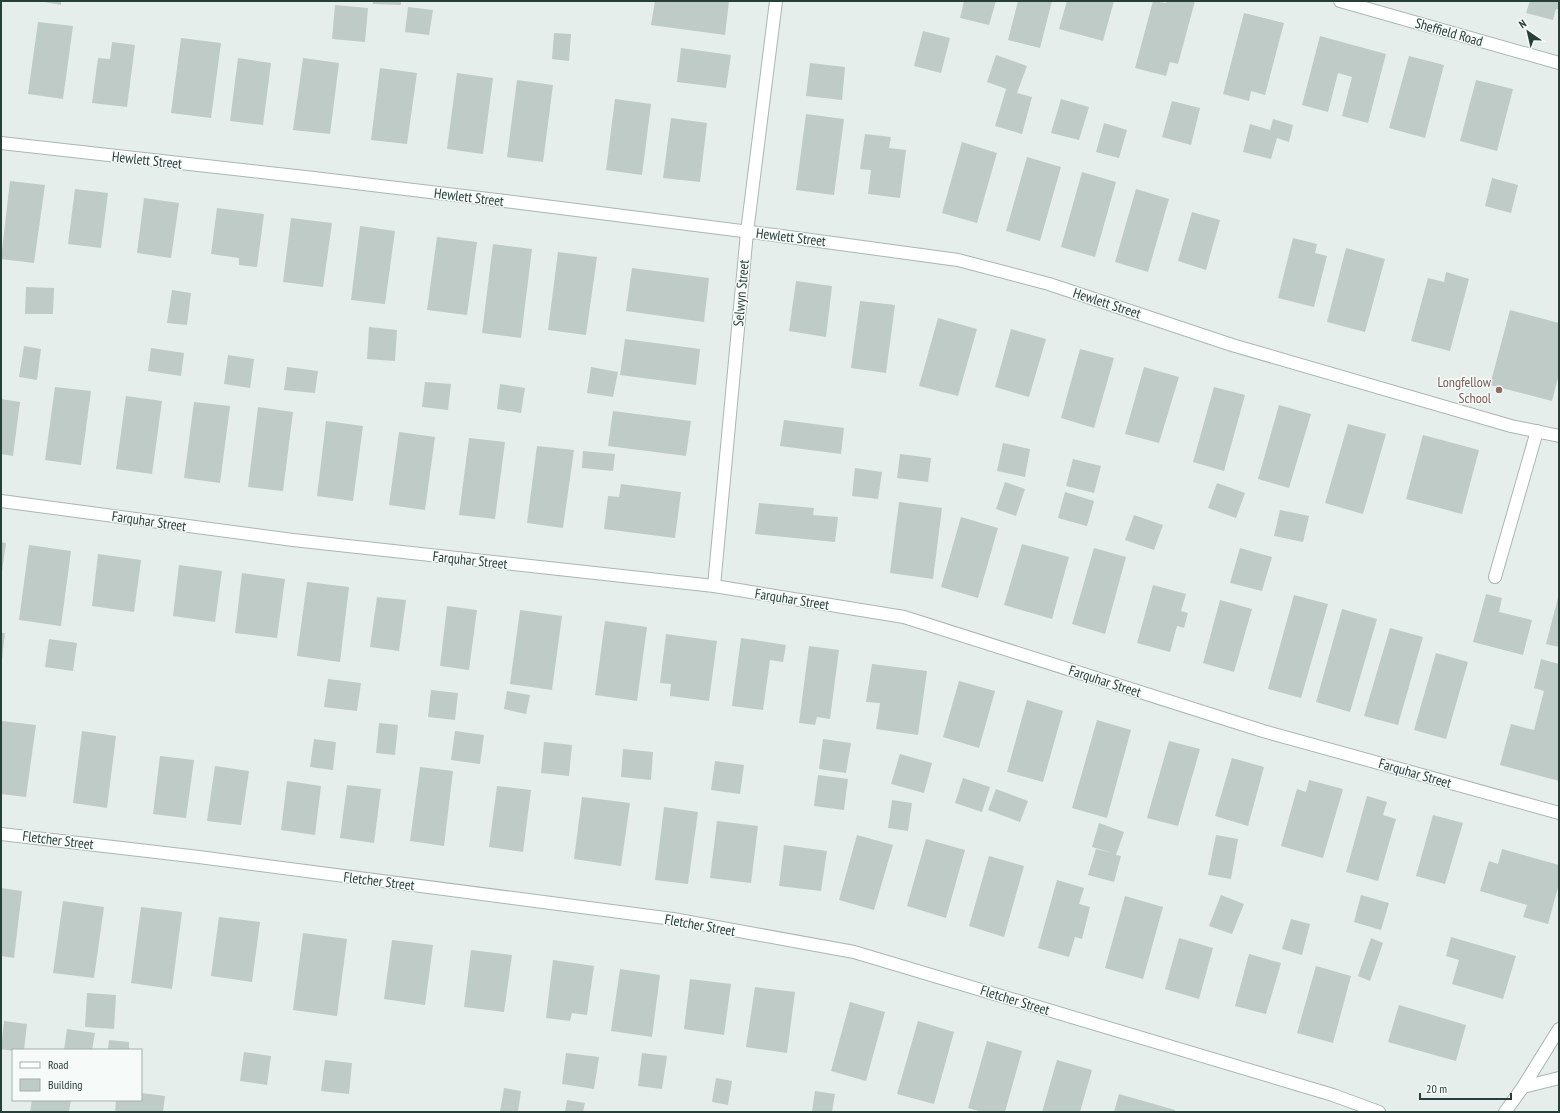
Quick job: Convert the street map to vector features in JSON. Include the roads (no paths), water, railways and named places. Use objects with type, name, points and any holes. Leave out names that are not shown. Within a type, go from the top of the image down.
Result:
[{"type":"street","name":"Selwyn Street","points":[[714,586],[747,232],[776,1]]},
{"type":"street","name":"Sheffield Road","points":[[1340,1],[1559,62]]},
{"type":"street","name":"Hewlett Street","points":[[1,143],[322,179],[958,260],[1049,284],[1232,345],[1511,426],[1559,436]]},
{"type":"street","points":[[1495,577],[1537,431]]},
{"type":"street","name":"Farquhar Street","points":[[1,501],[292,540],[714,586],[904,617],[1263,731],[1559,813]]},
{"type":"street","name":"Fletcher Street","points":[[1,834],[223,860],[673,919],[854,952],[1333,1095],[1379,1112]]},
{"type":"street","points":[[1505,1112],[1523,1087],[1559,1029]]},
{"type":"street","points":[[1523,1087],[1559,1078]]},
{"type":"place","name":"Longfellow School","points":[[1499,390]]}]
